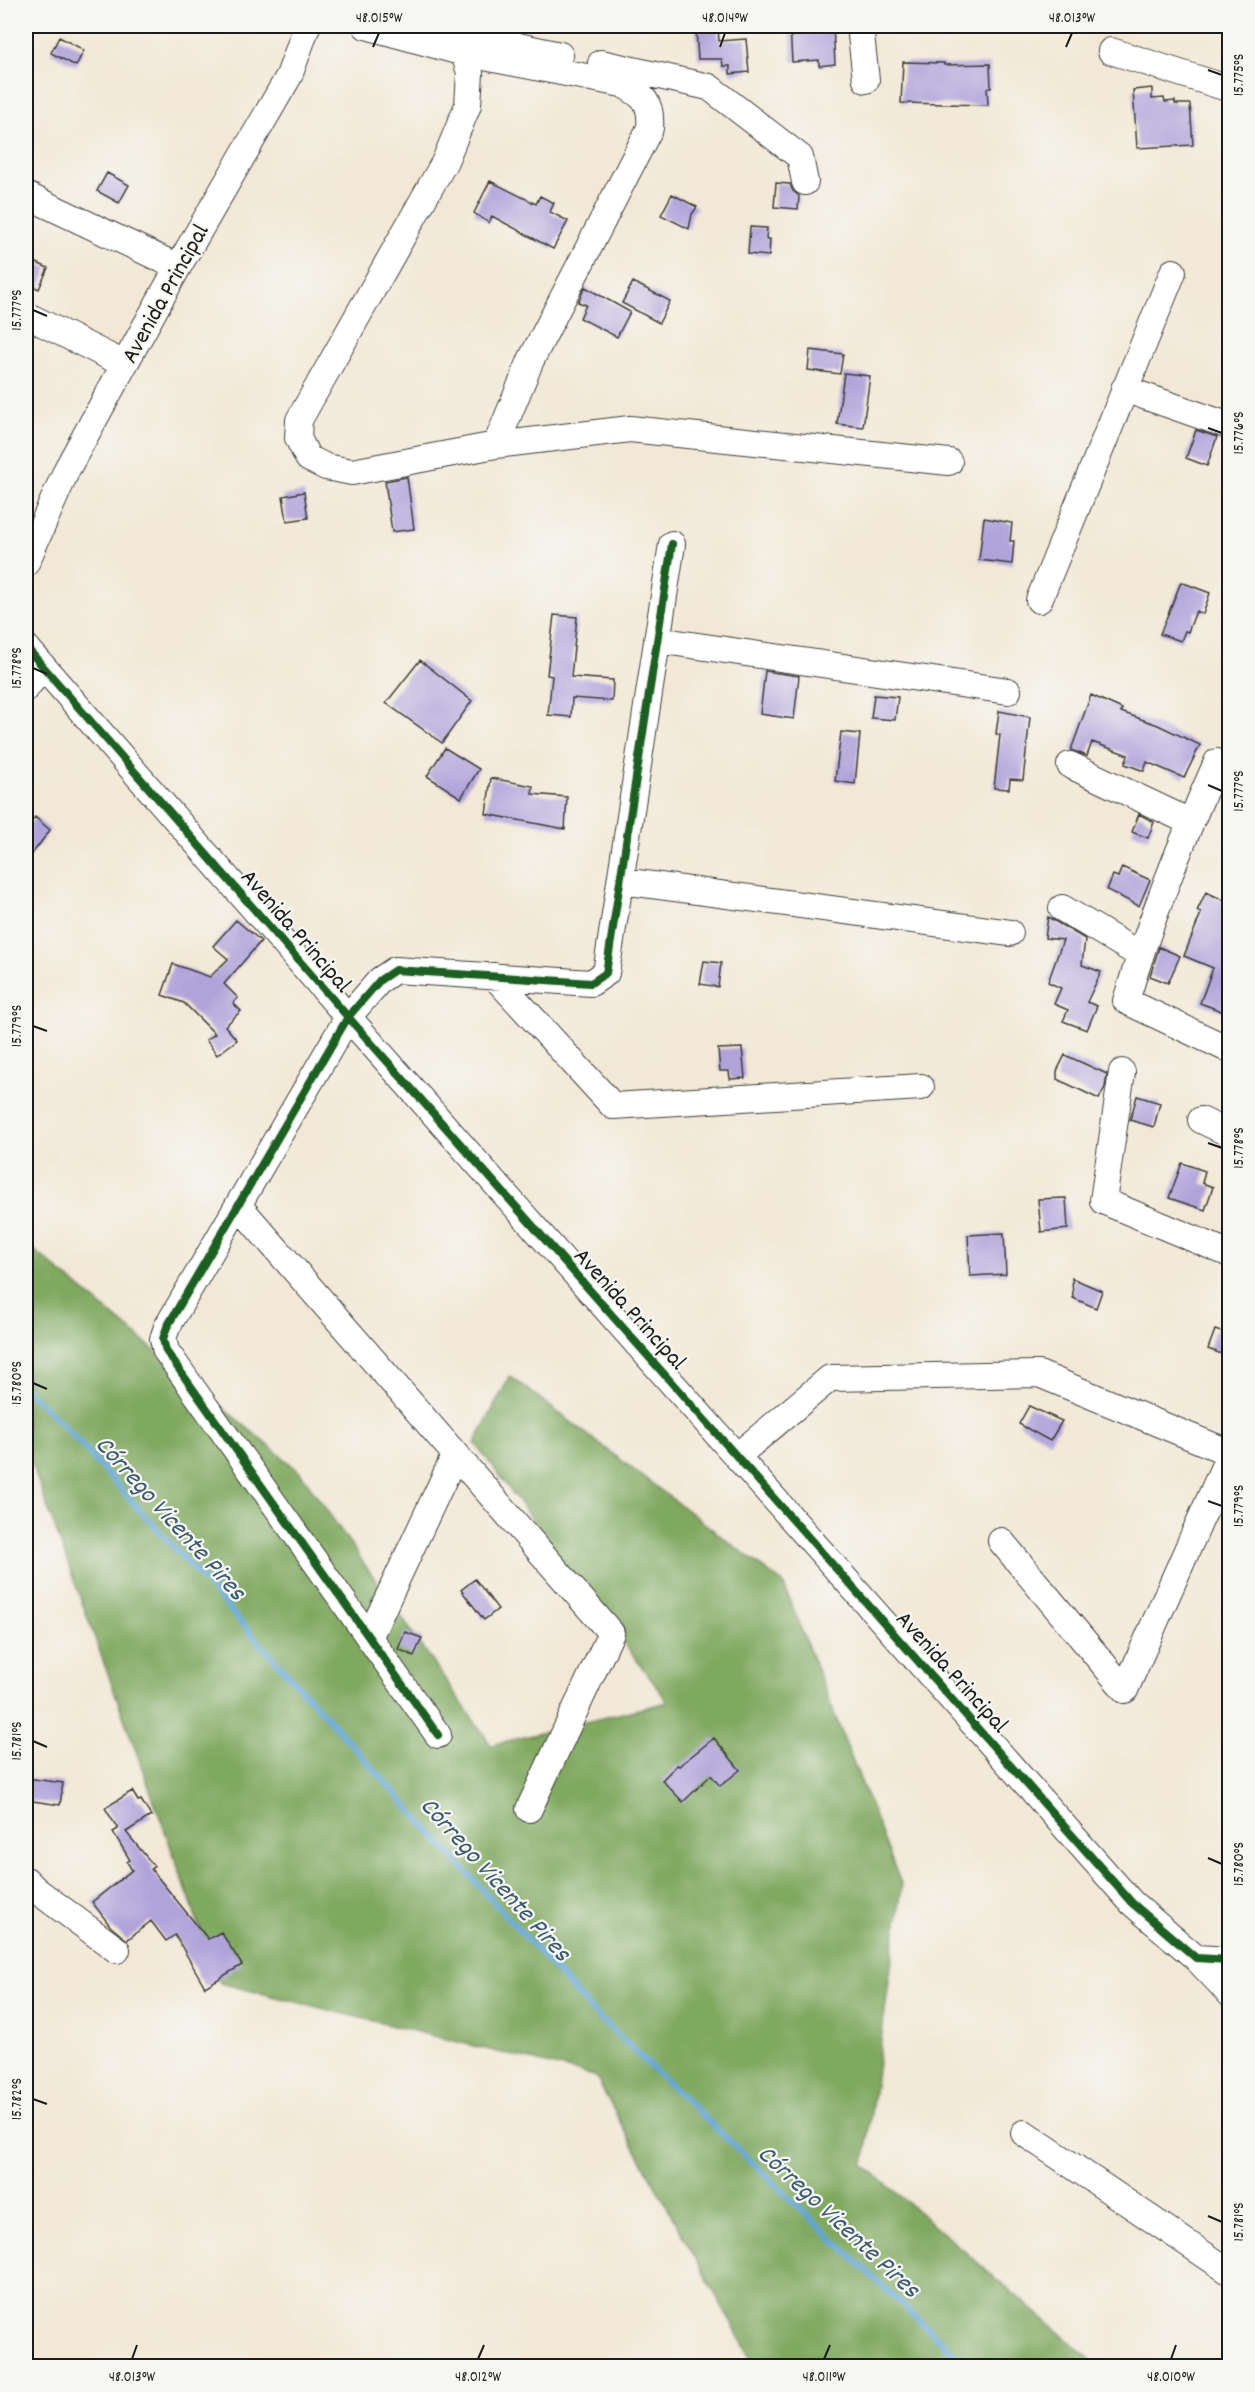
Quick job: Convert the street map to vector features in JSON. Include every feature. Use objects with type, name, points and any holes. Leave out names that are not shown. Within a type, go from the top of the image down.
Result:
[{"type":"street","name":"Avenida Principal","points":[[26,563],[67,469],[178,267],[289,76],[307,26]]},
{"type":"street","points":[[366,26],[464,53],[622,84],[639,93],[651,110],[650,128],[531,360],[496,445]]},
{"type":"street","points":[[425,26],[709,87],[800,157],[805,182]]},
{"type":"street","points":[[860,26],[866,80]]},
{"type":"street","points":[[1111,51],[1230,89]]},
{"type":"street","points":[[464,53],[470,73],[468,105],[445,161],[299,420],[298,438],[308,458],[326,467],[352,472],[496,445],[630,429],[949,462]]},
{"type":"street","points":[[26,195],[178,267]]},
{"type":"street","points":[[1039,600],[1173,272]]},
{"type":"street","points":[[26,315],[124,364]]},
{"type":"street","points":[[1124,389],[1230,426]]},
{"type":"street","points":[[438,1735],[166,1351],[163,1339],[167,1327],[348,1017],[380,980],[394,970],[591,983],[606,973],[622,881],[672,544]]},
{"type":"street","points":[[657,640],[1008,691]]},
{"type":"street","name":"Avenida Principal","points":[[26,647],[348,1017],[1132,1903],[1196,1958],[1230,1994]]},
{"type":"street","points":[[26,688],[42,668]]},
{"type":"street","points":[[1217,762],[1190,822],[1140,955],[1126,1001],[1227,1041]]},
{"type":"street","points":[[1070,765],[1190,822]]},
{"type":"street","points":[[622,881],[1010,933]]},
{"type":"street","points":[[1062,908],[1140,955]]},
{"type":"street","points":[[494,976],[613,1107],[921,1087]]},
{"type":"street","points":[[1122,1072],[1102,1201],[1230,1254]]},
{"type":"street","points":[[1201,1120],[1230,1134]]},
{"type":"street","points":[[238,1205],[611,1633],[529,1809]]},
{"type":"street","points":[[737,1456],[830,1378],[1039,1374],[1230,1453],[1125,1690],[1001,1541]]},
{"type":"street","points":[[369,1638],[455,1455]]},
{"type":"street","points":[[26,1880],[36,1890],[117,1950]]},
{"type":"street","points":[[1196,1958],[1230,1960]]},
{"type":"street","points":[[1024,2133],[1230,2272]]},
{"type":"green space","points":[[26,1243],[300,1472],[491,1745],[668,1702],[475,1443],[510,1376],[783,1583],[902,1886],[864,2165],[1098,2366],[755,2366],[595,2076],[220,1983],[26,1448]]},
{"type":"building","points":[[790,26],[833,26],[835,64],[819,66],[819,60],[792,62]]},
{"type":"building","points":[[718,28],[719,41],[746,39],[749,72],[730,74],[730,66],[723,66],[722,59],[698,59],[696,30]]},
{"type":"building","points":[[59,37],[84,50],[76,66],[51,53]]},
{"type":"building","points":[[903,62],[944,63],[944,65],[990,64],[991,88],[987,88],[988,105],[901,103]]},
{"type":"building","points":[[1152,88],[1152,99],[1164,98],[1165,102],[1190,104],[1193,145],[1137,148],[1133,90]]},
{"type":"building","points":[[107,173],[129,185],[119,203],[97,191]]},
{"type":"building","points":[[490,181],[536,204],[540,196],[554,203],[550,212],[568,221],[553,249],[492,216],[489,223],[474,213]]},
{"type":"building","points":[[776,183],[790,184],[799,196],[798,209],[774,207]]},
{"type":"building","points":[[672,194],[697,207],[692,214],[689,229],[661,215]]},
{"type":"building","points":[[750,227],[767,228],[766,239],[770,239],[769,256],[748,254]]},
{"type":"building","points":[[26,258],[48,268],[39,289],[26,283]]},
{"type":"building","points":[[633,282],[670,301],[659,323],[622,303]]},
{"type":"building","points":[[585,287],[630,312],[617,337],[580,318],[586,305],[578,302]]},
{"type":"building","points":[[810,350],[843,354],[840,374],[808,370]]},
{"type":"building","points":[[844,373],[870,376],[863,427],[837,424]]},
{"type":"building","points":[[1196,430],[1217,437],[1207,466],[1186,458]]},
{"type":"building","points":[[407,477],[414,529],[392,532],[385,481]]},
{"type":"building","points":[[304,492],[308,518],[287,521],[283,496]]},
{"type":"building","points":[[984,518],[1012,523],[1010,541],[1014,541],[1012,564],[979,560]]},
{"type":"building","points":[[1181,582],[1210,593],[1203,614],[1196,611],[1188,632],[1185,631],[1181,641],[1160,634]]},
{"type":"building","points":[[554,615],[577,617],[571,677],[613,680],[612,701],[572,698],[571,717],[548,715],[552,676],[547,675]]},
{"type":"building","points":[[420,660],[472,701],[442,743],[386,703]]},
{"type":"building","points":[[765,671],[799,676],[794,719],[760,714]]},
{"type":"building","points":[[874,695],[898,697],[895,720],[871,718]]},
{"type":"building","points":[[1091,695],[1122,709],[1121,712],[1158,725],[1200,745],[1184,778],[1147,762],[1144,771],[1125,764],[1128,755],[1092,742],[1087,756],[1071,750]]},
{"type":"building","points":[[999,711],[1030,717],[1023,780],[1010,779],[1009,789],[994,788],[1000,735],[996,734]]},
{"type":"building","points":[[841,732],[860,734],[855,784],[835,781]]},
{"type":"building","points":[[445,748],[479,769],[461,798],[427,776]]},
{"type":"building","points":[[491,778],[533,786],[532,794],[567,797],[565,829],[486,814]]},
{"type":"building","points":[[1139,814],[1154,822],[1148,838],[1132,832]]},
{"type":"building","points":[[35,817],[50,830],[26,862],[26,828]]},
{"type":"building","points":[[1122,867],[1150,880],[1139,906],[1107,890],[1113,875],[1118,877]]},
{"type":"building","points":[[1206,892],[1230,903],[1230,996],[1224,1012],[1200,1003],[1213,968],[1184,956],[1201,913],[1197,911]]},
{"type":"building","points":[[1048,917],[1085,939],[1082,965],[1101,972],[1087,1002],[1097,1006],[1087,1030],[1063,1021],[1068,1010],[1054,1004],[1061,988],[1048,982],[1063,940],[1045,938]]},
{"type":"building","points":[[236,920],[261,941],[224,984],[238,998],[233,1003],[241,1011],[225,1026],[237,1040],[217,1055],[206,1040],[215,1034],[184,1003],[162,995],[173,964],[210,977],[228,959],[213,946]]},
{"type":"building","points":[[1159,947],[1180,956],[1168,983],[1150,976]]},
{"type":"building","points":[[704,961],[721,963],[718,987],[700,984]]},
{"type":"building","points":[[742,1048],[745,1078],[730,1079],[729,1071],[720,1071],[718,1049]]},
{"type":"building","points":[[1065,1055],[1107,1074],[1105,1087],[1099,1099],[1057,1079],[1057,1071]]},
{"type":"building","points":[[1137,1096],[1160,1103],[1154,1127],[1130,1120]]},
{"type":"building","points":[[1182,1163],[1205,1171],[1202,1183],[1213,1187],[1205,1210],[1169,1198]]},
{"type":"building","points":[[1066,1198],[1068,1229],[1041,1232],[1038,1199]]},
{"type":"building","points":[[1004,1233],[1006,1274],[970,1276],[968,1235]]},
{"type":"building","points":[[1072,1278],[1102,1291],[1096,1308],[1073,1298]]},
{"type":"building","points":[[1215,1330],[1230,1335],[1227,1356],[1208,1349]]},
{"type":"building","points":[[1029,1406],[1062,1421],[1050,1441],[1019,1424]]},
{"type":"building","points":[[475,1579],[498,1609],[484,1620],[461,1590]]},
{"type":"building","points":[[405,1632],[422,1638],[414,1656],[398,1649]]},
{"type":"building","points":[[714,1738],[740,1770],[720,1786],[711,1775],[683,1802],[662,1780],[677,1765],[679,1766]]},
{"type":"building","points":[[26,1778],[63,1783],[60,1805],[26,1800]]},
{"type":"building","points":[[132,1791],[151,1816],[126,1832],[154,1866],[151,1869],[208,1939],[221,1932],[242,1965],[205,1987],[175,1935],[166,1941],[151,1921],[127,1940],[111,1927],[92,1902],[132,1870],[127,1862],[130,1860],[113,1832],[118,1829],[105,1808]]},
{"type":"waterway","name":"Córrego Vicente Pires","points":[[26,1389],[64,1426],[592,2011],[967,2366]]},
{"type":"cycle path","points":[[438,1735],[166,1351],[163,1339],[167,1327],[348,1017],[380,980],[395,970],[591,983],[606,973],[672,544]]},
{"type":"cycle path","points":[[26,647],[348,1017],[1132,1903],[1196,1958],[1230,1960]]}]
